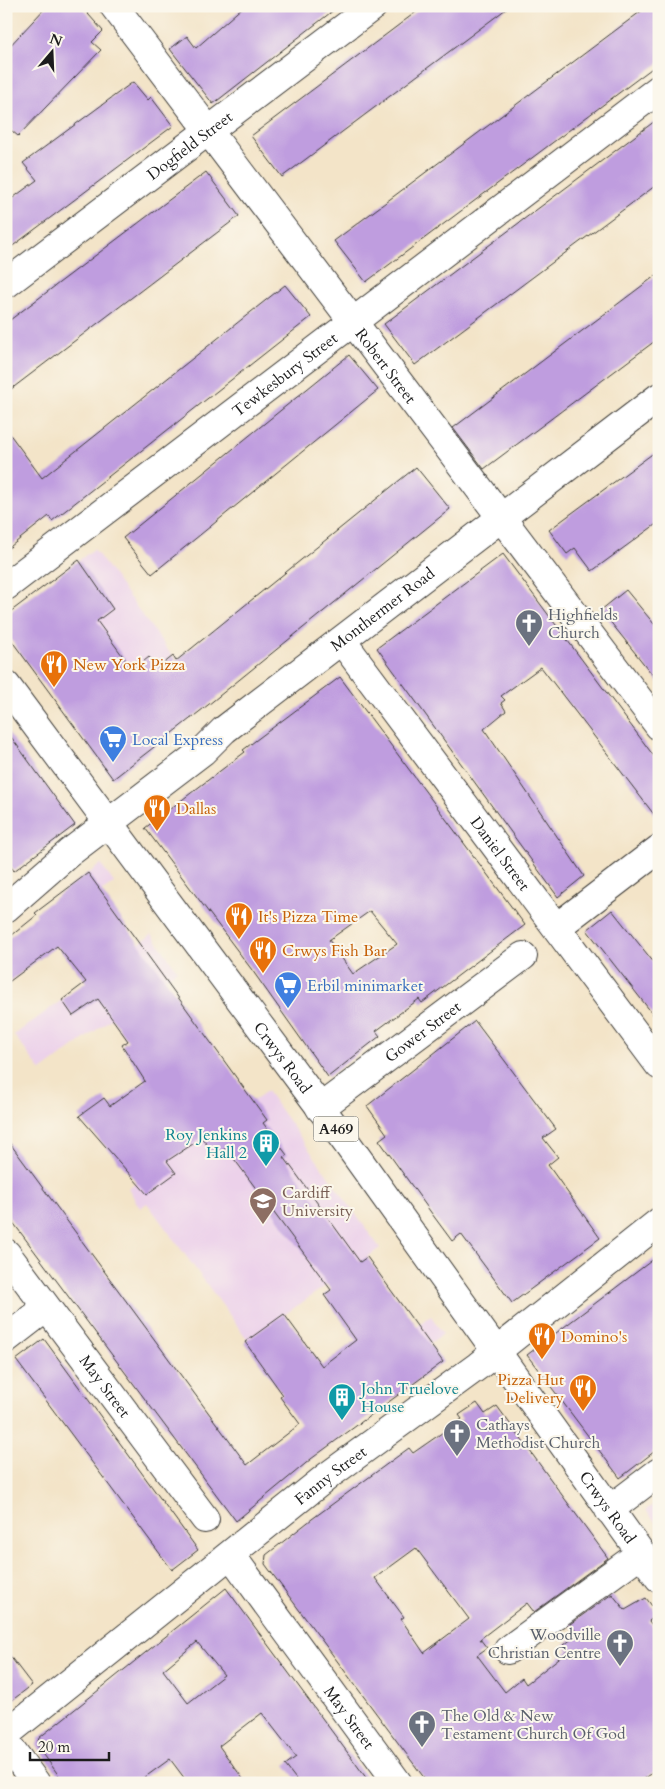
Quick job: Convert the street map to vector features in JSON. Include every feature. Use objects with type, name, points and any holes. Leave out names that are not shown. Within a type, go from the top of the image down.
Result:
[{"type":"street","name":"Robert Street","points":[[114,6],[659,726]]},
{"type":"street","name":"Dogfield Street","points":[[6,284],[373,6]]},
{"type":"street","name":"Tewkesbury Street","points":[[6,586],[659,89]]},
{"type":"street","name":"Monthermer Road","points":[[6,908],[58,862],[203,751],[224,730],[659,397]]},
{"type":"street","name":"Daniel Street","points":[[342,641],[659,1065]]},
{"type":"street","name":"Crwys Road","points":[[6,685],[320,1108],[659,1578]]},
{"type":"street","points":[[557,928],[659,849]]},
{"type":"street","name":"Gower Street","points":[[320,1108],[523,956]]},
{"type":"street","name":"Fanny Street","points":[[6,1734],[328,1475],[495,1353],[659,1222]]},
{"type":"street","name":"May Street","points":[[6,1253],[205,1519]]},
{"type":"street","points":[[6,1339],[46,1308]]},
{"type":"street","points":[[609,1510],[659,1472]]},
{"type":"street","points":[[508,1650],[641,1553]]},
{"type":"street","name":"May Street","points":[[230,1555],[398,1783]]},
{"type":"street","points":[[6,1742],[36,1783]]},
{"type":"shaded area","points":[[94,549],[208,705],[113,779],[6,615]]},
{"type":"shaded area","points":[[101,864],[114,883],[32,940],[21,927]]},
{"type":"shaded area","points":[[152,934],[177,970],[41,1071],[14,1035]]},
{"type":"shaded area","name":"Cardiff University","points":[[267,1091],[380,1248],[248,1340],[147,1203],[140,1208],[128,1188]]},
{"type":"shaded area","points":[[431,1316],[443,1334],[364,1389],[353,1373]]},
{"type":"shaded area","points":[[659,1501],[659,1527],[646,1510]]},
{"type":"building","points":[[47,6],[81,6],[103,31],[92,42],[101,50],[18,136],[6,126],[6,50]]},
{"type":"building","points":[[244,6],[339,6],[213,104],[170,49],[187,36],[196,48]]},
{"type":"building","points":[[424,6],[510,6],[282,177],[251,136]]},
{"type":"building","points":[[648,6],[659,6],[659,63],[366,282],[334,241]]},
{"type":"building","points":[[133,82],[148,100],[151,97],[173,126],[6,251],[6,203],[37,180],[23,163]]},
{"type":"building","points":[[659,118],[659,183],[415,365],[384,324]]},
{"type":"building","points":[[206,172],[239,216],[6,393],[6,323]]},
{"type":"building","points":[[659,273],[659,338],[484,469],[453,428]]},
{"type":"building","points":[[285,285],[311,317],[52,521],[49,516],[6,550],[6,429],[42,478]]},
{"type":"building","points":[[349,355],[378,390],[152,574],[123,538]]},
{"type":"building","points":[[659,449],[659,522],[592,571],[575,548],[567,554],[549,530]]},
{"type":"building","points":[[416,467],[450,509],[208,705],[113,779],[6,633],[6,615],[79,560],[113,609],[97,621],[133,670],[149,657],[158,668],[173,656],[176,661]]},
{"type":"building","points":[[503,554],[659,763],[659,821],[541,667],[501,696],[505,700],[501,703],[506,711],[484,729],[584,876],[558,897],[377,648]]},
{"type":"building","points":[[626,590],[659,630],[659,683],[601,610]]},
{"type":"building","points":[[340,677],[525,925],[422,1003],[419,999],[376,1031],[380,1036],[328,1077],[252,970],[145,828],[245,752],[243,750]],"holes":[[[370,911],[397,944],[353,974],[329,940]]]},
{"type":"building","points":[[6,730],[75,825],[14,871],[6,860]]},
{"type":"building","points":[[88,873],[267,1120],[263,1123],[287,1155],[284,1157],[360,1262],[367,1257],[443,1362],[311,1459],[236,1521],[6,1213],[6,1138],[247,1465],[300,1424],[280,1397],[283,1395],[245,1342],[284,1314],[322,1366],[356,1340],[324,1295],[331,1290],[226,1148],[215,1156],[202,1138],[167,1161],[176,1173],[147,1194],[79,1116],[104,1098],[110,1106],[145,1081],[122,1045],[128,1041],[98,999],[73,1016],[62,1000],[86,982],[57,946],[6,984],[6,940],[37,915],[35,913]]},
{"type":"building","points":[[612,910],[659,969],[659,1022],[587,930]]},
{"type":"building","points":[[475,1021],[556,1129],[543,1138],[558,1157],[548,1165],[600,1238],[512,1303],[461,1234],[452,1241],[435,1218],[379,1140],[387,1134],[367,1106]]},
{"type":"building","points":[[659,1255],[659,1448],[620,1478],[527,1355]]},
{"type":"building","points":[[44,1339],[198,1550],[172,1570],[16,1360]]},
{"type":"building","points":[[477,1403],[485,1414],[497,1406],[608,1558],[534,1612],[527,1603],[480,1639],[487,1648],[477,1655],[505,1692],[522,1678],[526,1684],[568,1651],[564,1645],[578,1634],[570,1624],[612,1594],[625,1610],[646,1598],[658,1614],[649,1621],[659,1634],[659,1768],[639,1783],[428,1783],[265,1564],[266,1555],[312,1519],[409,1448],[413,1453],[462,1419],[459,1415]],"holes":[[[416,1548],[469,1619],[424,1653],[401,1619],[404,1617],[375,1578]]]},
{"type":"building","points":[[226,1588],[370,1783],[299,1783],[285,1765],[296,1757],[262,1713],[219,1746],[246,1783],[188,1783],[170,1759],[137,1783],[64,1783],[37,1745],[39,1738]],"holes":[[[197,1642],[224,1675],[188,1703],[163,1670]]]},
{"type":"building","points":[[6,1651],[32,1685],[6,1705]]},
{"type":"place","name":"Highfields Church","points":[[529,647]]},
{"type":"place","name":"New York Pizza","points":[[54,688]]},
{"type":"place","name":"Local Express","points":[[113,763]]},
{"type":"place","name":"Dallas","points":[[157,832]]},
{"type":"place","name":"It's Pizza Time","points":[[239,940]]},
{"type":"place","name":"Crwys Fish Bar","points":[[263,974]]},
{"type":"place","name":"Erbil minimarket","points":[[288,1009]]},
{"type":"place","name":"Roy Jenkins Hall 2","points":[[266,1167]]},
{"type":"place","name":"Cardiff University","points":[[263,1225]]},
{"type":"place","name":"Domino's","points":[[542,1360]]},
{"type":"place","name":"Pizza Hut Delivery","points":[[583,1412]]},
{"type":"place","name":"John Truelove House","points":[[342,1421]]},
{"type":"place","name":"Cathays Methodist Church","points":[[457,1457]]},
{"type":"place","name":"Woodville Christian Centre","points":[[620,1667]]},
{"type":"place","name":"The Old & New Testament Church Of God","points":[[422,1748]]}]
